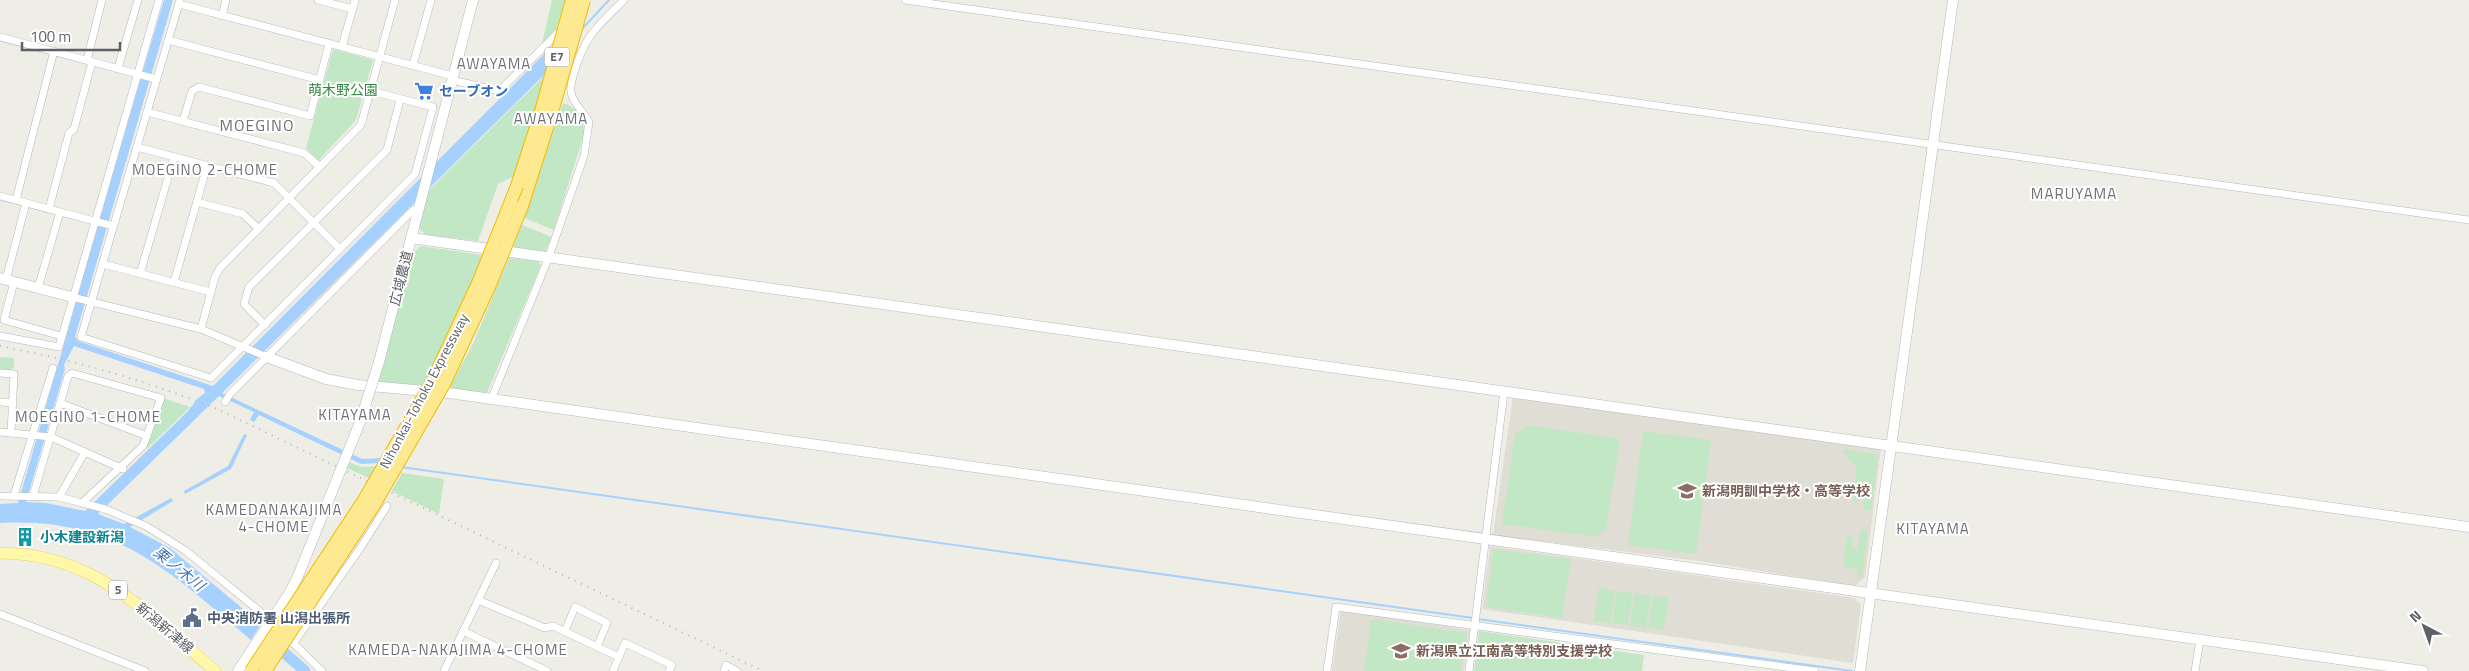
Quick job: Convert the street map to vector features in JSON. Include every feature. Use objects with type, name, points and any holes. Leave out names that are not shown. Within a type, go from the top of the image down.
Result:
[{"type":"highway","name":"Nihonkai-Tohoku Expressway","points":[[265,671],[374,505],[438,383],[522,206],[572,0]]},
{"type":"highway","name":"Nihonkai-Tohoku Expressway","points":[[484,284],[517,186],[546,113],[584,0]]},
{"type":"highway","name":"Nihonkai-Tohoku Expressway","points":[[251,671],[364,500],[438,383]]},
{"type":"main road","name":"新潟新津線","points":[[0,553],[43,556],[88,572],[126,596],[215,671]]},
{"type":"street","points":[[49,209],[69,133],[74,129],[102,0]]},
{"type":"street","points":[[118,68],[138,0]]},
{"type":"street","points":[[0,336],[59,347],[140,74],[159,0]]},
{"type":"street","points":[[222,16],[226,0]]},
{"type":"street","points":[[318,0],[353,9]]},
{"type":"street","points":[[342,47],[355,0]]},
{"type":"street","points":[[201,329],[220,268],[361,125],[394,0]]},
{"type":"street","points":[[414,65],[431,0]]},
{"type":"street","points":[[371,91],[433,107],[415,174],[245,347],[211,378],[81,337],[89,300],[103,264],[111,226],[137,147],[154,79],[179,2],[222,16],[414,65],[499,91],[591,0]]},
{"type":"street","points":[[491,400],[548,259],[584,156],[589,122],[576,105],[571,92],[572,79],[583,46],[591,33],[624,0]]},
{"type":"street","points":[[905,0],[2469,220]]},
{"type":"street","points":[[1860,671],[1953,0]]},
{"type":"street","points":[[452,78],[470,1]]},
{"type":"street","points":[[0,37],[154,79]]},
{"type":"street","points":[[168,40],[320,80]]},
{"type":"street","points":[[183,121],[192,91],[199,87],[310,116],[329,44]]},
{"type":"street","points":[[16,200],[54,51]]},
{"type":"street","name":"広域農道","points":[[270,624],[298,576],[360,422],[379,362],[452,78]]},
{"type":"street","points":[[265,325],[244,304],[249,287],[387,150],[400,100]]},
{"type":"street","points":[[147,112],[304,153],[320,168]]},
{"type":"street","points":[[137,147],[274,183],[340,249]]},
{"type":"street","points":[[140,274],[174,157]]},
{"type":"street","points":[[174,282],[207,166]]},
{"type":"street","points":[[0,196],[111,226]]},
{"type":"street","points":[[197,202],[243,214],[259,228]]},
{"type":"street","points":[[26,203],[7,280],[4,320],[61,336]]},
{"type":"street","points":[[226,402],[230,394],[267,356],[413,210]]},
{"type":"street","points":[[38,288],[60,212]]},
{"type":"street","points":[[411,238],[548,259],[581,262],[2469,527]]},
{"type":"street","points":[[103,264],[211,292]]},
{"type":"street","points":[[7,280],[201,329],[304,372],[334,381],[358,385],[449,393],[2423,671]]},
{"type":"street","points":[[16,495],[53,368]]},
{"type":"street","points":[[0,372],[14,374],[11,433]]},
{"type":"street","points":[[31,496],[68,376],[72,373],[160,398],[143,446],[86,503]]},
{"type":"street","points":[[1469,671],[1487,540],[1504,392]]},
{"type":"street","points":[[0,402],[13,403]]},
{"type":"street","points":[[60,404],[147,436]]},
{"type":"street","points":[[0,432],[49,437],[122,469]]},
{"type":"street","points":[[59,497],[85,452]]},
{"type":"street","points":[[0,496],[59,497],[105,509],[138,523],[186,551],[322,671]]},
{"type":"street","points":[[293,644],[361,547],[386,506]]},
{"type":"street","points":[[444,671],[496,563]]},
{"type":"street","points":[[478,600],[545,628],[553,626],[619,657]]},
{"type":"street","points":[[1327,671],[1336,606],[1815,671]]},
{"type":"street","points":[[565,631],[576,608],[607,623],[597,647]]},
{"type":"street","points":[[0,614],[146,671]]},
{"type":"street","points":[[238,671],[270,624]]},
{"type":"street","points":[[463,631],[547,671]]},
{"type":"street","points":[[2195,671],[2200,640]]},
{"type":"street","points":[[613,671],[626,643],[672,666],[669,671]]},
{"type":"street","points":[[724,671],[726,666],[738,671]]},
{"type":"shaded area","name":"新潟明訓中学校・高等学校","points":[[1513,397],[1881,448],[1865,577],[1855,586],[1699,561],[1493,535]]},
{"type":"shaded area","points":[[1490,546],[1854,598],[1861,605],[1853,663],[1482,609]]},
{"type":"shaded area","name":"新潟県立江南高等特別支援学校","points":[[1341,610],[1470,630],[1464,671],[1332,671]]},
{"type":"green space","points":[[552,0],[566,0],[556,29],[542,44]]},
{"type":"green space","name":"萌木野公園","points":[[333,49],[373,60],[356,120],[318,161],[306,148]]},
{"type":"green space","points":[[546,74],[515,176],[498,184],[478,241],[426,235],[418,227],[427,192]]},
{"type":"green space","points":[[563,103],[579,114],[583,123],[584,134],[554,230],[524,218]]},
{"type":"green space","points":[[522,225],[552,237],[545,252],[512,250]]},
{"type":"green space","points":[[421,246],[482,255],[475,280],[425,385],[378,383],[412,253]]},
{"type":"green space","points":[[509,258],[538,261],[541,265],[486,395],[448,390],[473,344]]},
{"type":"green space","points":[[0,357],[14,358],[14,368],[11,370],[0,369]]},
{"type":"green space","points":[[163,398],[190,407],[148,448],[146,446]]},
{"type":"green space","points":[[1528,425],[1620,439],[1606,530],[1596,537],[1502,524],[1515,434]]},
{"type":"green space","points":[[1643,431],[1711,440],[1696,554],[1628,545]]},
{"type":"green space","points":[[1844,449],[1878,455],[1871,511],[1863,509],[1864,491],[1859,490],[1858,501],[1853,501],[1857,468],[1844,453]]},
{"type":"green space","points":[[349,462],[361,467],[379,466],[371,479],[347,468]]},
{"type":"green space","points":[[402,473],[444,479],[439,514],[392,491]]},
{"type":"green space","points":[[1861,529],[1868,530],[1862,576],[1857,574],[1858,568],[1843,567],[1847,535],[1853,536],[1851,549],[1857,550]]},
{"type":"green space","points":[[1493,549],[1571,559],[1562,618],[1486,607]]},
{"type":"green space","points":[[1599,588],[1615,591],[1610,623],[1594,621]]},
{"type":"green space","points":[[1617,591],[1633,593],[1628,625],[1612,623]]},
{"type":"green space","points":[[1635,593],[1651,596],[1646,628],[1630,626]]},
{"type":"green space","points":[[1653,596],[1669,598],[1664,630],[1648,628]]},
{"type":"green space","name":"新潟県立江南高等特別支援学校","points":[[1371,619],[1467,633],[1461,671],[1364,671]]},
{"type":"green space","points":[[1479,631],[1644,655],[1642,671],[1474,671]]},
{"type":"water","points":[[164,0],[173,0],[75,337],[78,341],[213,386],[553,45],[547,72],[222,393],[362,459],[383,458],[380,463],[361,464],[259,415],[254,422],[250,420],[254,412],[219,396],[98,514],[124,524],[171,498],[173,501],[130,527],[170,548],[261,624],[251,640],[166,571],[138,553],[109,539],[77,529],[41,523],[0,523],[0,504],[18,503]],"holes":[[[74,346],[204,389],[205,393],[198,398],[187,412],[85,511],[46,503],[26,502],[65,369],[64,365]]]},
{"type":"water","points":[[244,434],[247,435],[231,469],[185,494],[184,491],[228,466]]},
{"type":"waterway","points":[[580,31],[609,0]]},
{"type":"waterway","points":[[401,467],[1473,618]]},
{"type":"waterway","points":[[1478,619],[1852,671]]},
{"type":"waterway","name":"栗ノ木川","points":[[274,644],[305,671]]},
{"type":"railway","points":[[0,346],[110,372],[164,389],[217,409],[763,671]]},
{"type":"place","name":"セーブオン","points":[[424,91]]},
{"type":"place","name":"新潟明訓中学校・高等学校","points":[[1687,491]]},
{"type":"place","name":"小木建設新潟","points":[[25,537]]},
{"type":"place","name":"中央消防署 山潟出張所","points":[[192,618]]},
{"type":"place","name":"新潟県立江南高等特別支援学校","points":[[1401,651]]},
{"type":"district","name":"AWAYAMA","points":[[494,64]]},
{"type":"district","name":"AWAYAMA","points":[[551,119]]},
{"type":"district","name":"MOEGINO","points":[[257,125]]},
{"type":"district","name":"MOEGINO 2-CHOME","points":[[205,170]]},
{"type":"district","name":"MARUYAMA","points":[[2074,194]]},
{"type":"district","name":"KITAYAMA","points":[[355,415]]},
{"type":"district","name":"MOEGINO 1-CHOME","points":[[88,417]]},
{"type":"district","name":"KAMEDANAKAJIMA 4-CHOME","points":[[274,518]]},
{"type":"district","name":"KITAYAMA","points":[[1933,529]]},
{"type":"district","name":"KAMEDA-NAKAJIMA 4-CHOME","points":[[458,650]]}]
